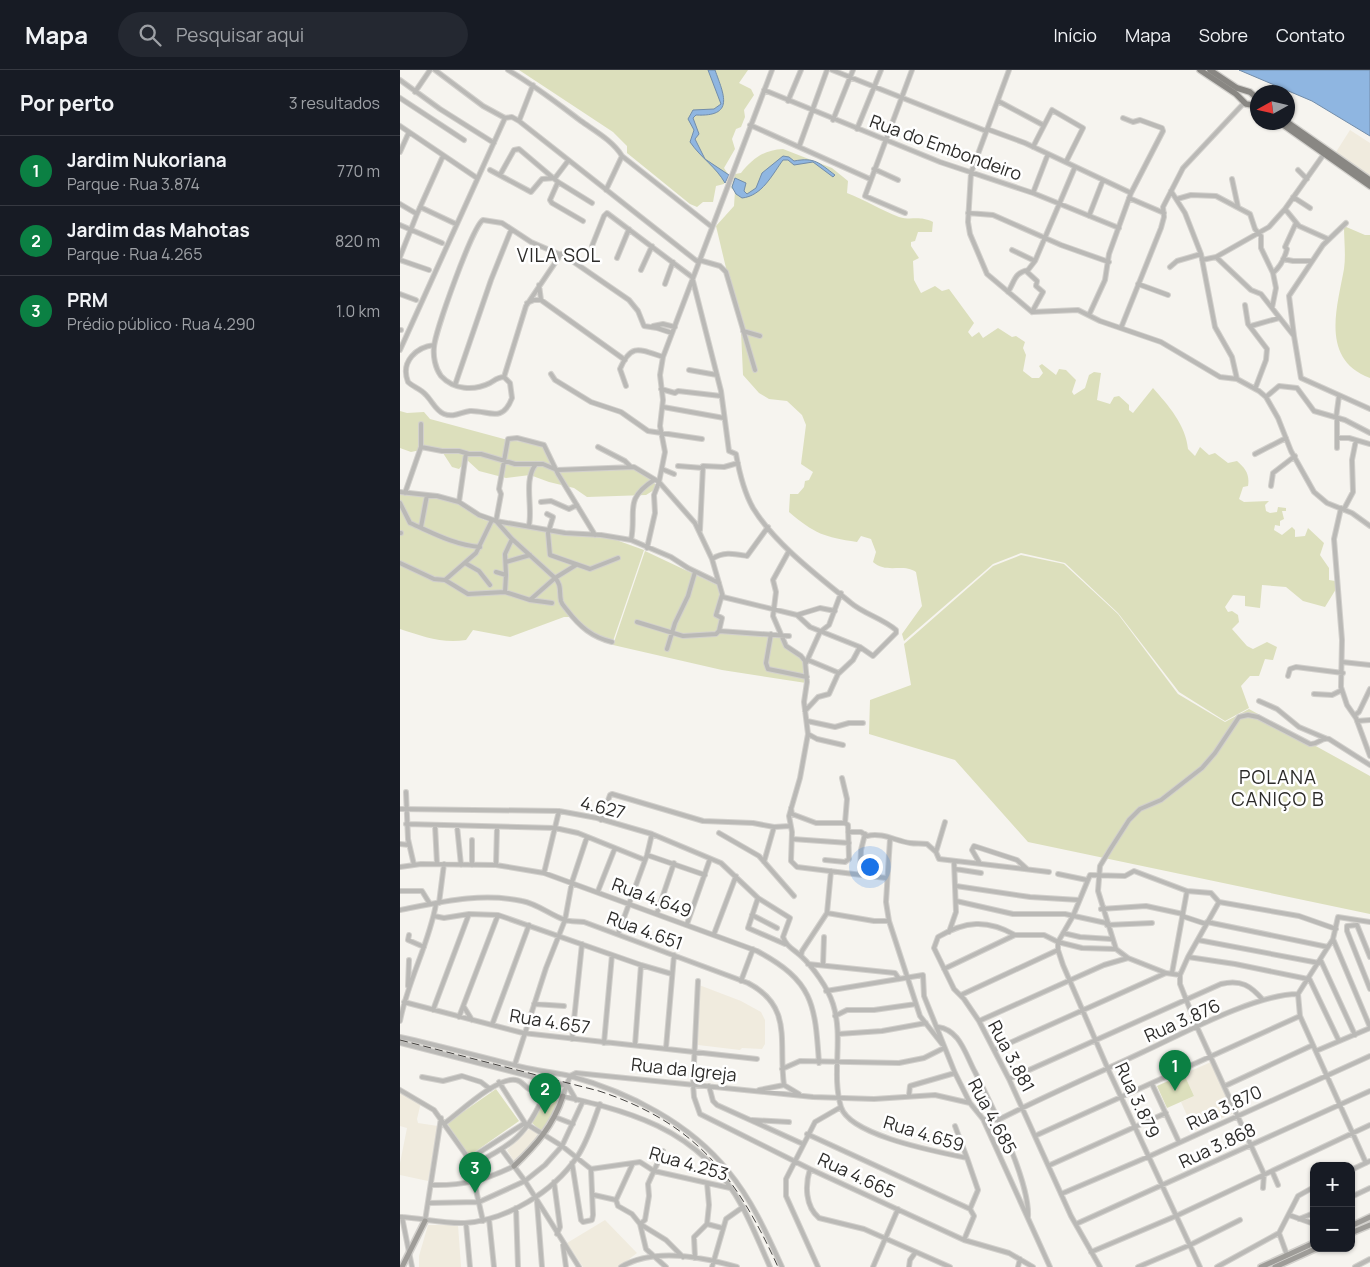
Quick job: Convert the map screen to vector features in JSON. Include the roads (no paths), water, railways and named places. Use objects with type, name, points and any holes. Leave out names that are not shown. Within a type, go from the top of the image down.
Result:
[{"type":"main road","points":[[1200,70],[1244,102],[1250,104]]},
{"type":"main road","points":[[1210,70],[1237,88],[1250,93]]},
{"type":"main road","points":[[1244,102],[1243,96],[1250,95]]},
{"type":"main road","points":[[1295,127],[1370,180]]},
{"type":"main road","points":[[1290,130],[1370,186]]},
{"type":"main road","points":[[514,1166],[544,1134],[555,1117],[563,1096]]},
{"type":"main road","points":[[1355,1224],[1370,1217]]},
{"type":"main road","points":[[402,1267],[425,1221]]},
{"type":"main road","points":[[1355,1231],[1370,1225]]},
{"type":"main road","points":[[1261,1267],[1310,1245]]},
{"type":"main road","points":[[1275,1267],[1310,1251]]},
{"type":"street","points":[[415,92],[430,70]]},
{"type":"street","points":[[435,70],[483,106],[505,118],[512,117],[519,121],[699,261],[720,266],[726,272],[755,370]]},
{"type":"street","points":[[508,70],[533,85],[616,147],[622,156],[712,227]]},
{"type":"street","points":[[647,548],[656,513],[654,495],[659,482],[665,452],[663,432],[660,426],[663,407],[661,389],[663,357],[692,276],[772,70]]},
{"type":"street","points":[[788,101],[800,70]]},
{"type":"street","points":[[798,147],[826,70]]},
{"type":"street","points":[[832,70],[1033,147],[1131,193]]},
{"type":"street","points":[[833,120],[853,70]]},
{"type":"street","points":[[857,129],[881,70]]},
{"type":"street","points":[[906,213],[866,196],[870,179],[912,70]]},
{"type":"street","points":[[1010,70],[971,173],[968,213],[970,234],[985,270],[992,279],[1032,312],[1070,309],[1089,315],[1162,342],[1220,377],[1237,378],[1255,389],[1266,397],[1308,484],[1318,496],[1327,503],[1343,509],[1370,525]]},
{"type":"street","points":[[400,80],[415,92],[494,143]]},
{"type":"street","points":[[519,121],[533,85]]},
{"type":"street","name":"Rua do Embondeiro","points":[[764,90],[833,120],[971,173],[1033,193],[1119,228]]},
{"type":"street","points":[[400,98],[464,140]]},
{"type":"street","points":[[998,101],[1043,125]]},
{"type":"street","points":[[1121,328],[1161,228],[1164,207],[1183,168],[1244,102]]},
{"type":"street","points":[[1033,147],[1051,110],[1083,128],[1066,162]]},
{"type":"street","points":[[400,350],[505,118]]},
{"type":"street","points":[[1089,315],[1105,280],[1109,254],[1131,193],[1163,131],[1162,128],[1140,120],[1133,122],[1122,118]]},
{"type":"street","points":[[750,125],[870,179]]},
{"type":"street","points":[[400,126],[477,178]]},
{"type":"street","points":[[400,152],[409,132]]},
{"type":"street","points":[[500,175],[517,148],[558,182],[592,202]]},
{"type":"street","points":[[1033,193],[1048,154]]},
{"type":"street","points":[[1202,260],[1216,257],[1259,234],[1285,209],[1324,154]]},
{"type":"street","points":[[429,270],[400,258],[410,230],[443,156]]},
{"type":"street","points":[[606,190],[622,156]]},
{"type":"street","points":[[490,170],[531,192],[542,179],[555,178],[568,161]]},
{"type":"street","points":[[1008,292],[1014,277],[1022,271],[1026,271],[1035,261],[1075,167]]},
{"type":"street","points":[[874,169],[898,180]]},
{"type":"street","points":[[1298,170],[1307,179]]},
{"type":"street","points":[[1232,179],[1238,207]]},
{"type":"street","points":[[1089,216],[1102,180]]},
{"type":"street","points":[[558,182],[551,202],[583,221]]},
{"type":"street","points":[[1171,191],[1185,213],[1201,254],[1203,273],[1215,327],[1232,357],[1237,378]]},
{"type":"street","points":[[1177,199],[1191,195],[1216,196],[1250,214],[1262,239],[1261,247],[1273,272],[1276,288],[1272,308]]},
{"type":"street","points":[[1293,197],[1310,208]]},
{"type":"street","points":[[1129,198],[1164,212]]},
{"type":"street","points":[[400,204],[417,214]]},
{"type":"street","points":[[420,207],[456,224]]},
{"type":"street","points":[[1285,209],[1301,227],[1328,239]]},
{"type":"street","points":[[592,246],[606,213],[692,276],[717,375],[729,451],[736,454],[752,506],[789,551],[813,573],[853,604],[884,620],[896,632],[875,656],[860,647],[808,626],[797,615]]},
{"type":"street","points":[[968,213],[990,214],[1109,262]]},
{"type":"street","points":[[504,377],[480,387],[470,388],[454,385],[440,374],[436,366],[434,346],[467,248],[478,224],[483,220],[502,223],[531,242],[561,254],[629,300],[638,311],[642,325],[672,333]]},
{"type":"street","points":[[1273,272],[1287,250],[1285,247],[1296,222]]},
{"type":"street","points":[[1294,387],[1301,377],[1289,296],[1328,239],[1346,222]]},
{"type":"street","points":[[400,225],[442,243]]},
{"type":"street","points":[[617,258],[630,229]]},
{"type":"street","points":[[454,385],[488,286],[511,230]]},
{"type":"street","points":[[641,270],[652,246]]},
{"type":"street","points":[[1012,250],[1035,261]]},
{"type":"street","points":[[504,377],[527,303],[561,254]]},
{"type":"street","points":[[1170,267],[1177,261],[1201,254]]},
{"type":"street","points":[[1216,257],[1251,290],[1261,294],[1294,336]]},
{"type":"street","points":[[1283,258],[1293,261],[1312,261]]},
{"type":"street","points":[[665,284],[673,262]]},
{"type":"street","points":[[1026,271],[1037,281],[1036,286],[1043,292],[1032,312]]},
{"type":"street","points":[[1138,284],[1168,295]]},
{"type":"street","points":[[538,285],[542,300]]},
{"type":"street","points":[[400,294],[416,300]]},
{"type":"street","points":[[527,303],[534,300],[542,300],[625,360]]},
{"type":"street","points":[[1245,305],[1246,320],[1266,349],[1266,360],[1255,389]]},
{"type":"street","points":[[1251,326],[1279,318]]},
{"type":"street","points":[[650,326],[663,324],[675,327]]},
{"type":"street","points":[[743,331],[760,336]]},
{"type":"street","points":[[400,336],[405,338]]},
{"type":"street","points":[[434,346],[423,346],[410,352],[403,364],[403,371],[408,382],[422,390],[439,411],[444,414],[458,415],[473,411],[489,415],[504,410],[512,398],[510,383],[504,377]]},
{"type":"street","points":[[626,386],[620,370],[625,360],[635,349],[663,357]]},
{"type":"street","points":[[688,370],[717,375]]},
{"type":"street","points":[[551,374],[552,378],[591,402],[621,412],[648,430],[702,440]]},
{"type":"street","points":[[1301,377],[1370,409]]},
{"type":"street","points":[[1266,397],[1277,387],[1294,387],[1299,390],[1314,411],[1370,432]]},
{"type":"street","points":[[661,389],[675,393],[678,391],[721,396]]},
{"type":"street","points":[[1337,448],[1336,418],[1339,396]]},
{"type":"street","points":[[663,407],[724,418]]},
{"type":"street","points":[[420,424],[421,447],[403,492],[459,502],[479,515],[494,521],[529,525],[564,533],[631,540],[671,557],[694,572],[719,583]]},
{"type":"street","points":[[445,580],[480,547],[494,521],[501,494],[499,489],[508,439],[517,438],[543,444],[595,535]]},
{"type":"street","points":[[1255,454],[1286,438]]},
{"type":"street","points":[[1337,438],[1370,444]]},
{"type":"street","points":[[1356,440],[1353,456],[1353,492],[1343,509],[1334,539],[1343,673],[1342,690],[1347,705],[1358,721],[1370,756]]},
{"type":"street","points":[[421,447],[481,454],[504,462],[536,464],[557,470],[606,469],[630,466]]},
{"type":"street","points":[[598,447],[626,461],[630,466],[659,482],[695,523],[712,559],[722,595],[716,614],[722,618],[719,631]]},
{"type":"street","points":[[459,502],[466,453]]},
{"type":"street","points":[[1272,486],[1273,473],[1294,456]]},
{"type":"street","points":[[678,466],[703,468],[705,465],[724,467],[738,463]]},
{"type":"street","points":[[529,525],[532,512],[530,482],[536,464]]},
{"type":"street","points":[[699,533],[703,468]]},
{"type":"street","points":[[662,470],[674,474]]},
{"type":"street","points":[[631,540],[632,505],[644,486],[654,480]]},
{"type":"street","points":[[421,527],[427,495]]},
{"type":"street","points":[[541,502],[551,502],[569,509],[577,505]]},
{"type":"street","points":[[400,503],[410,523],[446,541],[480,547]]},
{"type":"street","points":[[548,514],[553,518],[549,529],[550,554],[576,565],[594,568],[618,558]]},
{"type":"street","points":[[494,521],[560,584],[561,604],[574,620],[598,639],[612,642]]},
{"type":"street","points":[[712,559],[718,555],[733,553],[747,556],[768,527]]},
{"type":"street","points":[[505,592],[506,552],[512,539]]},
{"type":"street","points":[[789,551],[773,580],[776,592],[772,609],[780,635],[786,646],[807,661],[839,673]]},
{"type":"street","points":[[506,562],[530,555]]},
{"type":"street","points":[[400,563],[434,579],[445,580],[468,594],[505,592],[530,600],[552,603]]},
{"type":"street","points":[[465,563],[479,572],[490,585]]},
{"type":"street","points":[[530,600],[555,578],[576,565]]},
{"type":"street","points":[[496,572],[506,576]]},
{"type":"street","points":[[667,649],[688,596],[694,572]]},
{"type":"street","points":[[841,593],[829,625],[820,632],[807,661],[804,702],[808,734],[800,778],[792,798],[788,816],[792,839],[791,861],[793,865],[886,878]]},
{"type":"street","points":[[722,595],[725,598],[797,615],[820,608],[834,612]]},
{"type":"street","points":[[637,622],[683,636],[716,634],[719,631],[790,636]]},
{"type":"street","points":[[771,634],[766,663],[768,669],[806,677]]},
{"type":"street","points":[[805,712],[818,697],[830,694],[839,673],[854,659],[860,647]]},
{"type":"street","points":[[1342,662],[1370,665]]},
{"type":"street","points":[[1288,676],[1290,669],[1296,667],[1343,673]]},
{"type":"street","points":[[1355,715],[1370,689]]},
{"type":"street","points":[[1314,694],[1332,695],[1342,690]]},
{"type":"street","points":[[1259,700],[1277,709],[1299,727],[1325,738],[1370,765]]},
{"type":"street","points":[[1180,975],[1128,958],[1116,949],[1101,909],[1098,891],[1101,863],[1134,815],[1144,806],[1161,800],[1198,771],[1215,753],[1239,717],[1248,715],[1258,718],[1312,744],[1325,738]]},
{"type":"street","points":[[1358,721],[1370,720]]},
{"type":"street","points":[[807,721],[833,726],[864,723]]},
{"type":"street","points":[[808,734],[817,739],[843,745]]},
{"type":"street","points":[[826,860],[849,860],[848,825],[845,823],[847,799],[842,778]]},
{"type":"street","points":[[406,792],[406,824],[414,865]]},
{"type":"street","points":[[602,820],[610,795],[612,794],[703,821],[753,823],[774,827],[790,826]]},
{"type":"street","points":[[792,798],[792,814],[816,823],[845,823]]},
{"type":"street","name":"4.627","points":[[400,809],[559,812],[602,820],[652,834],[724,864],[758,898],[774,910],[790,918],[783,937],[786,944]]},
{"type":"street","points":[[544,872],[559,812]]},
{"type":"street","points":[[936,852],[945,822]]},
{"type":"street","points":[[406,824],[555,828],[587,837],[645,860]]},
{"type":"street","points":[[435,825],[437,864]]},
{"type":"street","points":[[457,826],[461,865]]},
{"type":"street","points":[[496,865],[497,827]]},
{"type":"street","points":[[764,862],[774,827]]},
{"type":"street","points":[[848,832],[927,844],[936,852],[939,859],[979,862],[1049,872]]},
{"type":"street","points":[[719,833],[764,862],[794,896]]},
{"type":"street","points":[[618,934],[647,855],[652,834]]},
{"type":"street","points":[[860,874],[861,850],[865,834]]},
{"type":"street","points":[[515,1064],[523,1033],[565,920],[572,882],[587,837]]},
{"type":"street","points":[[792,839],[849,843]]},
{"type":"street","points":[[782,1069],[800,1061],[836,1063],[912,1061],[944,1048],[926,1023],[916,1004],[889,921],[886,902],[886,878],[890,839]]},
{"type":"street","points":[[472,840],[472,865]]},
{"type":"street","points":[[400,844],[409,845]]},
{"type":"street","points":[[979,862],[972,850],[974,846],[1017,860],[1027,869]]},
{"type":"street","points":[[598,891],[615,848]]},
{"type":"street","points":[[647,855],[705,875]]},
{"type":"street","points":[[687,924],[710,859]]},
{"type":"street","points":[[949,932],[955,918],[956,886],[954,861]]},
{"type":"street","points":[[658,913],[674,863]]},
{"type":"street","name":"Rua 4.649","points":[[400,867],[437,864],[496,865],[544,872],[753,949],[788,969],[809,997],[815,1018],[819,1063]]},
{"type":"street","points":[[400,1021],[408,988],[438,903],[444,864]]},
{"type":"street","points":[[955,870],[981,873]]},
{"type":"street","points":[[801,956],[802,951],[827,913],[831,871]]},
{"type":"street","points":[[1058,874],[1087,880],[1090,875],[1099,873],[1125,876],[1134,871],[1187,891],[1211,894],[1219,902],[1299,916],[1336,929]]},
{"type":"street","points":[[714,934],[736,876]]},
{"type":"street","name":"Rua 3.879","points":[[1087,880],[1074,916],[1058,942],[1058,950],[1095,1040],[1164,1185],[1200,1267]]},
{"type":"street","points":[[956,886],[1030,897],[1079,900]]},
{"type":"street","points":[[400,891],[422,891],[430,904]]},
{"type":"street","points":[[1172,973],[1187,891]]},
{"type":"street","name":"Rua 4.651","points":[[400,910],[484,896],[523,901],[546,909],[565,920],[584,922],[741,981],[764,992],[774,1005],[782,1029],[784,1084]]},
{"type":"street","points":[[758,898],[748,928],[786,944],[808,964],[833,1004],[838,1034],[836,1063],[838,1098],[841,1108],[815,1122],[807,1134],[786,1179],[786,1196],[818,1267]]},
{"type":"street","points":[[956,901],[1013,914],[1074,916],[1106,924],[1152,923]]},
{"type":"street","points":[[1219,902],[1206,923],[1180,975],[1182,992],[1264,1174],[1263,1188]]},
{"type":"street","points":[[1101,909],[1151,907],[1206,923],[1328,947]]},
{"type":"street","points":[[827,913],[874,921],[889,921]]},
{"type":"street","points":[[434,916],[444,918],[469,914],[498,915],[672,974]]},
{"type":"street","points":[[433,1010],[469,914]]},
{"type":"street","points":[[459,1017],[498,915]]},
{"type":"street","points":[[752,915],[777,928]]},
{"type":"street","points":[[1355,1168],[1368,1162],[1300,1016],[1298,994],[1333,939],[1339,916],[1370,922]]},
{"type":"street","points":[[1356,920],[1370,957]]},
{"type":"street","points":[[949,932],[977,922],[1002,928],[1015,935]]},
{"type":"street","points":[[492,1025],[529,925]]},
{"type":"street","points":[[1357,925],[1347,926],[1347,931],[1370,989]]},
{"type":"street","name":"Rua 3.881","points":[[949,932],[938,937],[934,944],[944,969],[956,991],[961,995],[979,1021],[1010,1079],[1037,1135],[1061,1194],[1090,1252],[1100,1267]]},
{"type":"street","points":[[1063,933],[1080,937],[1112,939]]},
{"type":"street","points":[[409,935],[408,940],[424,947]]},
{"type":"street","points":[[944,969],[1015,935],[1044,935],[1058,942],[1091,949],[1116,949]]},
{"type":"street","points":[[823,965],[824,937]]},
{"type":"street","points":[[1316,1051],[1370,1028],[1333,939]]},
{"type":"street","points":[[1198,940],[1320,962]]},
{"type":"street","points":[[572,1039],[582,944]]},
{"type":"street","points":[[741,981],[753,949]]},
{"type":"street","points":[[961,995],[1058,950]]},
{"type":"street","points":[[604,1043],[612,955]]},
{"type":"street","points":[[666,1048],[674,955]]},
{"type":"street","points":[[1188,957],[1309,978]]},
{"type":"street","points":[[979,1021],[1070,980],[1128,958]]},
{"type":"street","points":[[408,988],[409,960]]},
{"type":"street","points":[[1320,962],[1355,1034]]},
{"type":"street","points":[[808,964],[877,969],[895,972],[900,979]]},
{"type":"street","points":[[635,1045],[641,965]]},
{"type":"street","points":[[994,1050],[1166,972]]},
{"type":"street","name":"Rua 4.685","points":[[908,977],[923,975],[924,996],[938,1027],[944,1048],[955,1074],[970,1103],[983,1119],[1050,1267]]},
{"type":"street","points":[[826,991],[908,977]]},
{"type":"street","points":[[1309,978],[1338,1041]]},
{"type":"street","name":"Rua 4.665","points":[[698,981],[692,1084],[697,1109],[705,1117],[795,1162],[964,1240],[1000,1250],[1033,1267]]},
{"type":"street","points":[[1010,1079],[1186,999],[1230,983],[1251,986],[1263,1000]]},
{"type":"street","name":"Rua 3.876","points":[[998,1120],[1197,1027],[1263,1000],[1284,994],[1298,994]]},
{"type":"street","name":"Rua 4.657","points":[[404,1002],[523,1033],[757,1059]]},
{"type":"street","points":[[534,1004],[564,1006]]},
{"type":"street","points":[[835,1016],[847,1010],[874,1010],[916,1004]]},
{"type":"street","points":[[464,1007],[473,1021]]},
{"type":"street","points":[[1037,1135],[1300,1016]]},
{"type":"street","points":[[838,1034],[882,1031],[926,1023]]},
{"type":"street","points":[[938,1027],[950,1031],[962,1046],[998,1120],[1023,1184],[1028,1203],[1028,1219]]},
{"type":"street","name":"Rua da Igreja","points":[[400,1037],[571,1075],[576,1073],[800,1096],[874,1099],[909,1095],[939,1095],[970,1103]]},
{"type":"street","points":[[400,1043],[568,1086],[576,1100]]},
{"type":"street","points":[[1224,1086],[1313,1045]]},
{"type":"street","name":"Rua 3.870","points":[[1061,1194],[1150,1156],[1370,1056]]},
{"type":"street","points":[[909,1095],[910,1086],[955,1074]]},
{"type":"street","points":[[563,1096],[571,1075],[659,1113],[685,1130],[712,1153],[728,1171],[747,1198],[782,1267]]},
{"type":"street","points":[[422,1077],[443,1081],[462,1076],[481,1082],[490,1089]]},
{"type":"street","points":[[445,1123],[499,1082],[517,1080],[529,1089],[600,1104],[647,1119],[675,1134],[706,1158],[730,1188]]},
{"type":"street","points":[[499,1082],[527,1124],[562,1146],[591,1170],[592,1220],[581,1220],[572,1163]]},
{"type":"street","points":[[757,1091],[784,1084],[800,1096]]},
{"type":"street","points":[[1152,1084],[1179,1142]]},
{"type":"street","points":[[709,1086],[715,1103],[803,1144]]},
{"type":"street","points":[[400,1090],[422,1101],[441,1118],[470,1159],[483,1220]]},
{"type":"street","name":"Rua 3.868","points":[[1076,1224],[1370,1091]]},
{"type":"street","points":[[472,1165],[502,1150],[527,1124],[545,1092]]},
{"type":"street","points":[[429,1203],[479,1202],[525,1181],[545,1165],[562,1146],[583,1101]]},
{"type":"street","points":[[412,1267],[402,1217],[425,1221],[466,1222],[483,1220],[536,1199],[576,1158],[589,1134],[600,1104]]},
{"type":"street","name":"Rua 4.659","points":[[841,1108],[845,1116],[897,1142],[966,1158],[978,1190],[970,1209],[974,1216],[964,1240]]},
{"type":"street","points":[[1050,1165],[1166,1113]]},
{"type":"street","points":[[555,1117],[573,1124]]},
{"type":"street","points":[[425,1221],[441,1118]]},
{"type":"street","points":[[983,1119],[998,1120]]},
{"type":"street","points":[[750,1120],[789,1122]]},
{"type":"street","points":[[470,1159],[527,1124]]},
{"type":"street","points":[[1090,1252],[1176,1216],[1370,1125]]},
{"type":"street","points":[[955,1126],[966,1158]]},
{"type":"street","points":[[807,1134],[970,1209]]},
{"type":"street","points":[[502,1150],[525,1181],[579,1267]]},
{"type":"street","points":[[640,1224],[645,1220],[649,1196],[647,1186],[663,1152]]},
{"type":"street","points":[[633,1163],[616,1200],[618,1206],[632,1214],[640,1224],[666,1240],[683,1257]]},
{"type":"street","name":"Rua 4.253","points":[[591,1170],[644,1163],[654,1171],[730,1188],[743,1207],[770,1267]]},
{"type":"street","points":[[431,1185],[457,1185],[476,1182],[514,1166]]},
{"type":"street","points":[[810,1169],[806,1188],[815,1215],[826,1221],[864,1229],[938,1265],[950,1267]]},
{"type":"street","points":[[1272,1171],[1278,1185]]},
{"type":"street","points":[[554,1182],[560,1227],[557,1234]]},
{"type":"street","points":[[695,1258],[694,1238],[707,1224],[709,1205],[707,1183]]},
{"type":"street","points":[[1355,1195],[1370,1188]]},
{"type":"street","points":[[1217,1267],[1279,1232],[1300,1194],[1310,1189]]},
{"type":"street","points":[[594,1195],[616,1200]]},
{"type":"street","points":[[536,1199],[542,1267]]},
{"type":"street","points":[[712,1267],[726,1219],[743,1207]]},
{"type":"street","points":[[516,1208],[518,1267]]},
{"type":"street","points":[[873,1267],[898,1209]]},
{"type":"street","points":[[1290,1215],[1310,1223]]},
{"type":"street","points":[[1299,1219],[1310,1215]]},
{"type":"street","points":[[489,1219],[494,1267]]},
{"type":"street","points":[[1138,1267],[1190,1245],[1240,1220]]},
{"type":"street","points":[[466,1222],[470,1267]]},
{"type":"street","points":[[640,1224],[646,1249],[666,1267]]},
{"type":"street","points":[[707,1224],[722,1228]]},
{"type":"street","points":[[1279,1232],[1287,1255]]},
{"type":"street","points":[[562,1242],[566,1267]]},
{"type":"street","points":[[909,1267],[910,1260],[915,1253]]},
{"type":"street","points":[[400,1256],[408,1254]]},
{"type":"street","points":[[621,1267],[656,1257],[695,1258],[737,1267]]},
{"type":"street","points":[[1018,1267],[1020,1259]]},
{"type":"street","points":[[1355,1267],[1368,1260]]},
{"type":"street","points":[[1365,1267],[1368,1260]]},
{"type":"street","points":[[1368,1260],[1369,1267]]},
{"type":"water","points":[[708,70],[715,70],[724,103],[717,112],[708,115],[696,115],[693,118],[699,134],[695,139],[705,159],[729,175],[725,183],[690,142],[694,130],[688,119],[693,110],[714,109],[721,104]]},
{"type":"water","points":[[1239,70],[1370,70],[1370,136],[1312,101],[1295,94],[1295,85],[1274,85]]},
{"type":"water","points":[[783,156],[789,157],[794,161],[807,160],[816,162],[835,175],[833,177],[813,162],[794,165],[788,160],[783,160],[761,189],[742,198],[736,194],[732,187],[735,178],[746,183],[744,191],[747,194],[756,188],[762,173]]},
{"type":"railway","points":[[400,1040],[599,1091],[633,1104],[662,1119],[710,1157],[729,1180],[763,1235],[778,1267]]},
{"type":"place","name":"Jardim Nukoriana","points":[[1175,1091]]},
{"type":"place","name":"Jardim das Mahotas","points":[[545,1114]]},
{"type":"place","name":"PRM","points":[[475,1193]]},
{"type":"district","name":"VILA SOL","points":[[559,255]]},
{"type":"district","name":"POLANA CANIÇO B","points":[[1278,788]]}]
